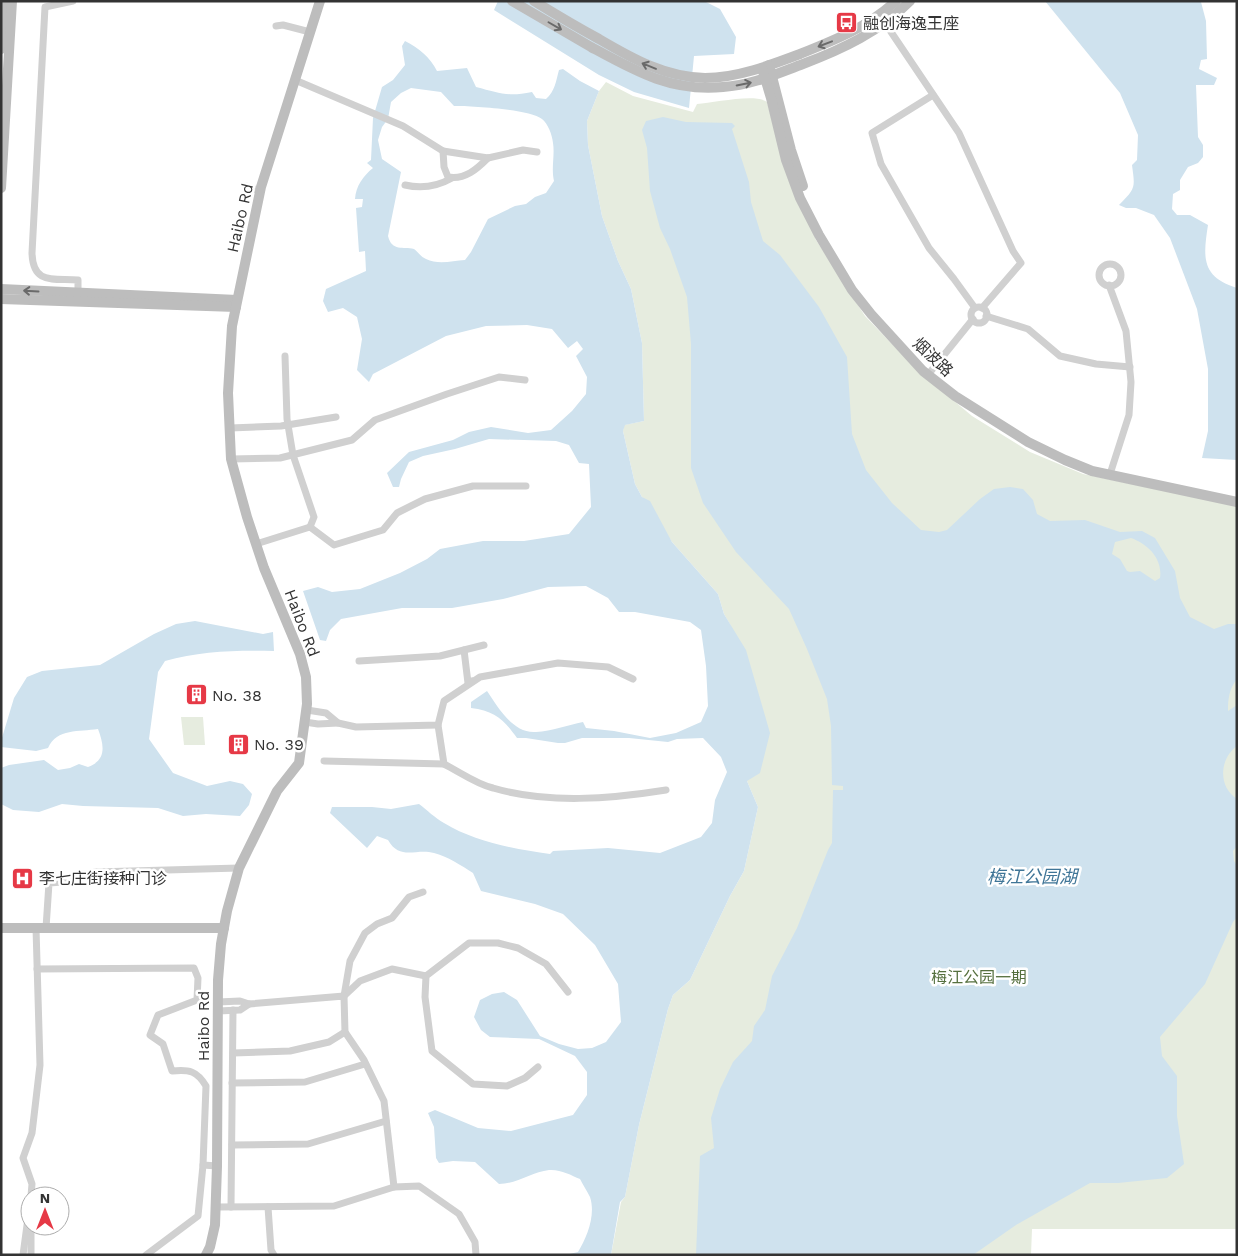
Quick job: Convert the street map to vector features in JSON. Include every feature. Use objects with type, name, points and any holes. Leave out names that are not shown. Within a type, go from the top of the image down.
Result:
[{"type":"main road","points":[[1,49],[3,1]]},
{"type":"main road","points":[[1,188],[12,1]]},
{"type":"main road","name":"Haibo Rd","points":[[206,1255],[210,1247],[215,1225],[216,1207],[218,1166],[218,980],[224,928],[239,868],[277,791],[299,763],[307,710],[306,676],[300,654],[256,544],[231,459],[228,393],[232,326],[260,191],[320,1]]},
{"type":"main road","points":[[512,1],[641,74],[668,83],[696,82],[730,75],[765,66],[838,40],[858,30],[896,1]]},
{"type":"main road","points":[[534,1],[644,64],[696,82],[722,88],[769,78],[845,48],[885,23],[910,1]]},
{"type":"main road","name":"烟波路","points":[[765,66],[806,196],[837,259],[866,300],[931,371],[979,408],[1038,444],[1069,458],[1111,471],[1237,496]]},
{"type":"main road","name":"烟波路","points":[[769,78],[786,160],[800,198],[819,236],[852,290],[871,314],[923,371],[963,402],[1028,442],[1065,460],[1093,471],[1237,502]]},
{"type":"main road","points":[[1,289],[78,297],[236,304]]},
{"type":"main road","points":[[1,299],[78,297]]},
{"type":"main road","points":[[1,928],[224,928]]},
{"type":"street","points":[[73,1],[45,7],[32,264],[36,272],[45,278],[78,280],[78,297]]},
{"type":"street","points":[[885,23],[959,133],[1021,263],[972,312],[973,319],[931,371]]},
{"type":"street","points":[[276,26],[283,25],[310,32]]},
{"type":"street","points":[[295,80],[395,123],[443,151],[488,158],[523,150],[537,152]]},
{"type":"street","points":[[933,96],[872,133],[881,164],[929,248],[978,308],[986,311],[986,316],[981,322],[976,322],[973,319]]},
{"type":"street","points":[[443,151],[444,167],[448,178],[458,179],[473,172],[488,158]]},
{"type":"street","points":[[406,185],[414,187],[439,185],[452,178]]},
{"type":"street","points":[[246,186],[260,191]]},
{"type":"street","points":[[1109,285],[1126,331],[1131,382],[1129,415],[1111,471]]},
{"type":"street","points":[[986,316],[1028,329],[1060,356],[1096,364],[1130,367]]},
{"type":"street","points":[[285,356],[288,426],[293,455],[314,517],[310,527]]},
{"type":"street","points":[[231,459],[280,458],[352,440],[375,420],[447,394],[499,377],[525,380]]},
{"type":"street","points":[[230,428],[288,426],[336,417]]},
{"type":"street","points":[[310,527],[334,545],[384,530],[397,514],[425,499],[472,486],[526,486]]},
{"type":"street","points":[[256,544],[310,527]]},
{"type":"street","points":[[359,661],[440,656],[484,645]]},
{"type":"street","points":[[464,650],[468,683],[480,677],[558,663],[608,667],[633,679]]},
{"type":"street","points":[[444,764],[438,725],[444,701],[480,677]]},
{"type":"street","points":[[307,710],[326,712],[338,723]]},
{"type":"street","points":[[305,722],[318,724],[338,723],[356,727],[438,725]]},
{"type":"street","points":[[324,761],[444,764],[492,788],[533,796],[571,798],[628,796],[666,790]]},
{"type":"street","points":[[32,1186],[23,1158],[32,1132],[40,1065],[37,969],[41,928],[49,883],[76,881],[95,872],[239,868]]},
{"type":"street","points":[[394,1187],[384,1101],[365,1064],[345,1032],[344,996],[350,961],[365,933],[377,924],[392,918],[409,897],[423,892]]},
{"type":"street","points":[[218,1006],[240,1001],[249,1004],[344,996],[360,981],[392,969],[426,976],[469,943],[498,943],[518,948],[546,964],[568,992]]},
{"type":"street","points":[[37,969],[194,968],[198,978],[197,1000],[158,1015],[150,1035],[163,1044],[172,1071],[186,1069],[200,1077],[206,1086],[203,1165],[198,1216],[146,1255]]},
{"type":"street","points":[[426,976],[425,997],[432,1051],[473,1084],[507,1086],[525,1078],[538,1067]]},
{"type":"street","points":[[218,1006],[240,1010],[249,1004]]},
{"type":"street","points":[[231,1207],[233,1010]]},
{"type":"street","points":[[233,1053],[290,1051],[329,1042],[345,1032]]},
{"type":"street","points":[[232,1084],[304,1082],[365,1064]]},
{"type":"street","points":[[232,1145],[308,1144],[386,1121]]},
{"type":"street","points":[[203,1165],[218,1166]]},
{"type":"street","points":[[216,1207],[334,1206],[394,1187],[419,1186],[459,1214],[475,1242],[476,1255]]},
{"type":"street","points":[[268,1207],[271,1250],[274,1255]]},
{"type":"street","points":[[23,1255],[26,1236]]},
{"type":"street","points":[[31,1236],[31,1255]]},
{"type":"green space","name":"梅江公园湖","points":[[606,82],[633,96],[693,112],[697,104],[744,98],[761,99],[767,102],[784,165],[816,240],[865,316],[915,368],[972,416],[1030,452],[1083,474],[1237,506],[1237,1229],[1032,1229],[1031,1255],[611,1255],[621,1202],[625,1197],[639,1125],[668,1009],[673,995],[690,980],[744,871],[758,807],[747,781],[731,626],[724,614],[718,594],[672,542],[642,497],[635,484],[623,431],[624,425],[644,421],[642,343],[631,289],[618,261],[602,216],[588,145],[587,121],[599,91]]},
{"type":"green space","points":[[181,717],[203,717],[205,745],[184,745]]},
{"type":"water","points":[[498,1],[704,1],[720,9],[736,37],[734,54],[694,56],[689,108],[634,92],[599,75],[494,10]]},
{"type":"water","points":[[1045,1],[1201,2],[1206,21],[1207,59],[1201,60],[1199,69],[1217,78],[1214,85],[1196,85],[1198,137],[1203,145],[1203,157],[1198,163],[1188,167],[1180,180],[1180,190],[1173,194],[1172,209],[1177,215],[1190,215],[1208,225],[1205,247],[1207,264],[1217,278],[1237,288],[1237,460],[1202,458],[1208,431],[1208,369],[1197,309],[1170,238],[1154,215],[1136,208],[1126,208],[1119,205],[1129,195],[1133,187],[1132,165],[1137,160],[1138,135],[1120,93]]},
{"type":"water","points":[[405,41],[419,50],[431,61],[437,71],[467,68],[476,87],[497,93],[516,94],[532,92],[536,98],[546,99],[553,89],[559,70],[563,69],[599,91],[587,121],[588,145],[602,216],[618,261],[631,289],[642,343],[644,421],[625,425],[623,431],[635,484],[642,497],[650,501],[672,542],[718,594],[724,614],[746,650],[770,733],[760,773],[747,781],[758,807],[744,871],[690,980],[673,995],[668,1009],[639,1125],[625,1197],[620,1202],[611,1255],[565,1255],[578,1252],[585,1240],[591,1218],[592,1204],[580,1179],[561,1171],[549,1170],[512,1182],[499,1184],[475,1162],[453,1161],[439,1163],[436,1158],[434,1127],[428,1113],[435,1110],[478,1128],[511,1131],[573,1115],[587,1095],[587,1072],[575,1056],[539,1039],[490,1037],[481,1030],[474,1017],[480,1000],[492,994],[504,992],[517,1000],[540,1036],[578,1049],[592,1048],[606,1042],[621,1022],[618,984],[595,945],[563,914],[535,904],[481,891],[473,873],[444,856],[427,852],[403,852],[393,846],[388,840],[377,836],[367,848],[330,813],[332,807],[391,809],[419,804],[437,819],[456,830],[482,840],[509,847],[550,854],[553,851],[608,848],[660,853],[701,837],[712,823],[715,800],[727,772],[721,757],[703,738],[677,739],[668,742],[629,738],[582,738],[558,743],[517,738],[498,717],[486,711],[471,708],[471,702],[487,691],[501,712],[513,724],[520,729],[536,732],[583,722],[586,728],[650,738],[676,733],[701,722],[708,706],[706,666],[701,630],[690,622],[635,612],[619,612],[608,598],[586,586],[548,587],[503,599],[452,608],[402,608],[341,619],[330,630],[326,641],[320,640],[303,591],[318,587],[332,592],[360,589],[400,573],[427,559],[440,549],[483,541],[524,541],[569,534],[591,507],[589,464],[579,463],[569,445],[556,441],[489,439],[423,456],[409,462],[399,487],[393,487],[387,473],[409,452],[453,440],[469,432],[491,427],[528,433],[551,430],[572,411],[586,394],[587,377],[576,356],[583,349],[577,341],[568,348],[552,329],[527,325],[486,326],[446,336],[373,374],[369,382],[357,370],[362,339],[357,317],[343,308],[328,312],[323,301],[326,289],[366,271],[365,251],[359,252],[356,208],[362,207],[363,199],[355,199],[361,182],[373,168],[367,163],[371,160],[373,118],[382,87],[393,80],[405,65],[402,46]],"holes":[[[411,88],[441,92],[454,106],[513,110],[542,119],[551,133],[554,152],[554,181],[546,193],[535,197],[526,204],[515,206],[488,219],[465,260],[440,262],[424,258],[414,249],[395,246],[390,241],[388,236],[401,172],[382,159],[378,140],[382,127],[388,119],[391,102],[401,93]]]},
{"type":"water","name":"梅江公园湖","points":[[663,117],[686,122],[732,123],[735,126],[732,129],[749,182],[751,202],[763,241],[780,255],[819,307],[847,357],[852,434],[866,470],[892,503],[921,530],[939,532],[947,530],[980,499],[994,489],[1010,487],[1023,489],[1033,500],[1037,514],[1050,521],[1085,520],[1120,532],[1142,531],[1155,538],[1175,571],[1180,598],[1190,617],[1214,629],[1228,624],[1237,624],[1237,679],[1230,694],[1228,711],[1237,705],[1237,746],[1227,758],[1223,773],[1226,787],[1237,799],[1237,846],[1233,851],[1234,861],[1237,866],[1237,917],[1205,984],[1160,1037],[1162,1056],[1177,1076],[1177,1116],[1184,1164],[1167,1178],[1118,1183],[1090,1183],[1016,1225],[973,1255],[696,1255],[700,1156],[714,1148],[711,1118],[720,1089],[733,1062],[752,1041],[754,1026],[765,1010],[772,976],[797,928],[832,843],[833,790],[843,790],[843,786],[832,785],[831,726],[827,699],[789,609],[736,552],[703,503],[691,468],[691,344],[687,297],[670,249],[660,228],[650,191],[647,148],[642,130],[646,121]],"holes":[[[1131,538],[1148,548],[1157,559],[1160,578],[1155,581],[1140,571],[1127,571],[1120,559],[1112,554],[1115,542]]]},
{"type":"water","points":[[195,621],[263,634],[273,632],[274,651],[233,651],[192,655],[165,661],[158,672],[149,739],[173,773],[207,786],[230,781],[243,784],[252,794],[249,805],[240,816],[206,814],[183,816],[158,808],[62,804],[39,812],[13,810],[1,804],[1,768],[44,760],[58,770],[79,764],[88,767],[94,764],[101,756],[102,741],[98,729],[63,734],[57,737],[48,748],[36,751],[1,747],[1,741],[14,698],[27,677],[42,671],[100,665],[154,634],[176,624]]},
{"type":"place","name":"融创海逸王座","points":[[847,23]]},
{"type":"place","name":"No. 38","points":[[196,695]]},
{"type":"place","name":"No. 39","points":[[238,744]]},
{"type":"place","name":"李七庄街接种门诊","points":[[23,878]]},
{"type":"park label","name":"梅江公园一期","points":[[979,977]]}]
